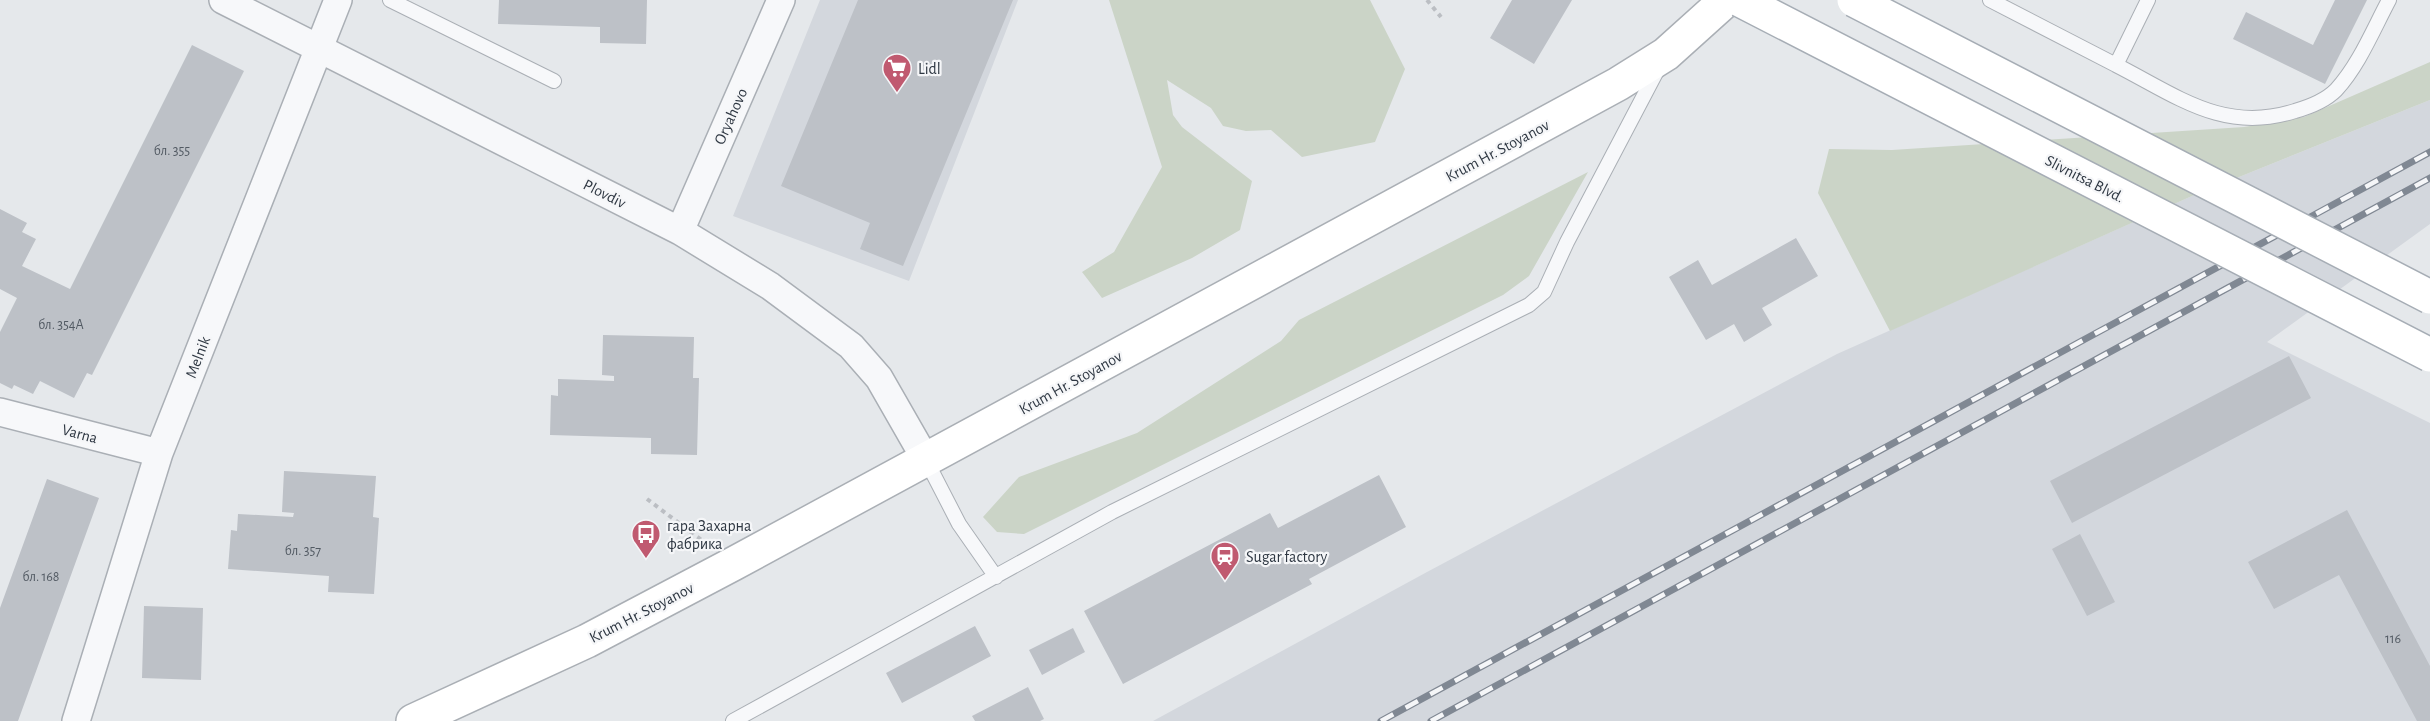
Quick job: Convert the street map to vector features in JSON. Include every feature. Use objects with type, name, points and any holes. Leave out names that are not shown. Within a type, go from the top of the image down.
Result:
[{"type":"street","name":"Plovdiv","points":[[223,0],[680,231],[770,286],[851,346],[879,378],[926,460]]},
{"type":"street","name":"Melnik","points":[[76,721],[159,453],[338,0]]},
{"type":"street","name":"Oryahovo","points":[[680,231],[781,0]]},
{"type":"street","name":"Slivnitsa Blvd.","points":[[1740,0],[2430,356]]},
{"type":"street","points":[[1854,0],[2430,297]]},
{"type":"street","name":"Krum Hr. Stoyanov","points":[[413,721],[586,640],[733,564],[1618,84],[1666,54],[1718,8]]},
{"type":"street","name":"Varna","points":[[0,412],[159,453]]},
{"type":"lane","points":[[390,0],[554,81]]},
{"type":"lane","points":[[1990,0],[2210,113],[2252,119],[2286,114],[2316,103],[2335,91],[2358,58],[2390,0]]},
{"type":"lane","points":[[2116,65],[2148,0]]},
{"type":"lane","points":[[733,721],[1112,512],[1529,305],[1545,292],[1567,242],[1666,54]]},
{"type":"lane","points":[[926,460],[959,524],[996,578]]},
{"type":"path","points":[[1427,0],[1441,17]]},
{"type":"path","points":[[647,499],[733,564]]},
{"type":"shaded area","name":"Lidl","points":[[820,0],[1018,0],[909,281],[733,216]]},
{"type":"shaded area","points":[[1109,0],[1370,0],[1405,69],[1375,142],[1302,157],[1271,130],[1246,131],[1223,126],[1211,108],[1167,80],[1173,115],[1182,127],[1252,181],[1240,230],[1192,258],[1102,298],[1082,272],[1114,252],[1162,167]]},
{"type":"shaded area","points":[[2430,62],[2430,100],[2192,196],[1890,331],[1818,193],[1829,149],[1892,150],[2244,127],[2304,117]]},
{"type":"shaded area","points":[[2430,100],[2430,224],[2267,342],[2430,423],[2430,721],[1153,721],[1837,354],[2192,196]]},
{"type":"shaded area","points":[[1588,172],[1529,276],[1503,295],[1024,534],[997,532],[983,517],[1019,477],[1137,433],[1281,341],[1299,320]]},
{"type":"building","points":[[499,0],[647,0],[646,44],[600,43],[600,27],[498,24]]},
{"type":"building","name":"Lidl","points":[[858,0],[1013,0],[903,266],[860,249],[870,223],[781,186]]},
{"type":"building","points":[[1512,0],[1572,0],[1534,64],[1490,38]]},
{"type":"building","points":[[2335,0],[2367,0],[2325,84],[2233,39],[2246,12],[2313,45]]},
{"type":"building","points":[[192,45],[244,71],[92,375],[87,373],[74,398],[40,381],[33,394],[14,385],[12,389],[0,383],[0,332],[17,298],[0,289],[0,209],[27,223],[22,232],[36,239],[22,266],[70,289]]},
{"type":"building","points":[[1796,238],[1818,276],[1762,308],[1772,325],[1744,342],[1734,324],[1706,340],[1669,277],[1698,260],[1712,285]]},
{"type":"building","points":[[603,335],[694,337],[693,378],[699,378],[697,455],[651,454],[651,438],[550,435],[551,395],[558,396],[558,379],[614,381],[614,376],[602,375]]},
{"type":"building","points":[[2289,356],[2311,398],[2072,523],[2050,481]]},
{"type":"building","points":[[284,471],[376,476],[373,517],[379,518],[374,594],[328,592],[329,576],[228,569],[231,530],[237,531],[238,514],[293,517],[294,513],[282,512]]},
{"type":"building","name":"Sugar factory","points":[[1379,475],[1406,527],[1309,579],[1312,584],[1123,684],[1084,611],[1270,513],[1278,528]]},
{"type":"building","points":[[47,479],[99,498],[18,721],[0,721],[0,608]]},
{"type":"building","points":[[2347,510],[2430,666],[2430,721],[2417,721],[2339,575],[2274,609],[2248,562]]},
{"type":"building","points":[[2080,534],[2115,602],[2087,616],[2052,549]]},
{"type":"building","points":[[144,606],[203,608],[201,680],[142,678]]},
{"type":"building","points":[[975,626],[991,656],[902,703],[886,673]]},
{"type":"building","points":[[1073,628],[1085,652],[1042,675],[1029,650]]},
{"type":"building","points":[[1028,687],[1044,719],[1040,721],[975,721],[972,716]]},
{"type":"railway","points":[[1381,721],[2430,152]]},
{"type":"railway","points":[[1431,721],[2430,178]]},
{"type":"place","name":"Lidl","points":[[897,94]]},
{"type":"place","name":"гара Захарна фабрика","points":[[646,560]]},
{"type":"place","name":"Sugar factory","points":[[1225,582]]}]
